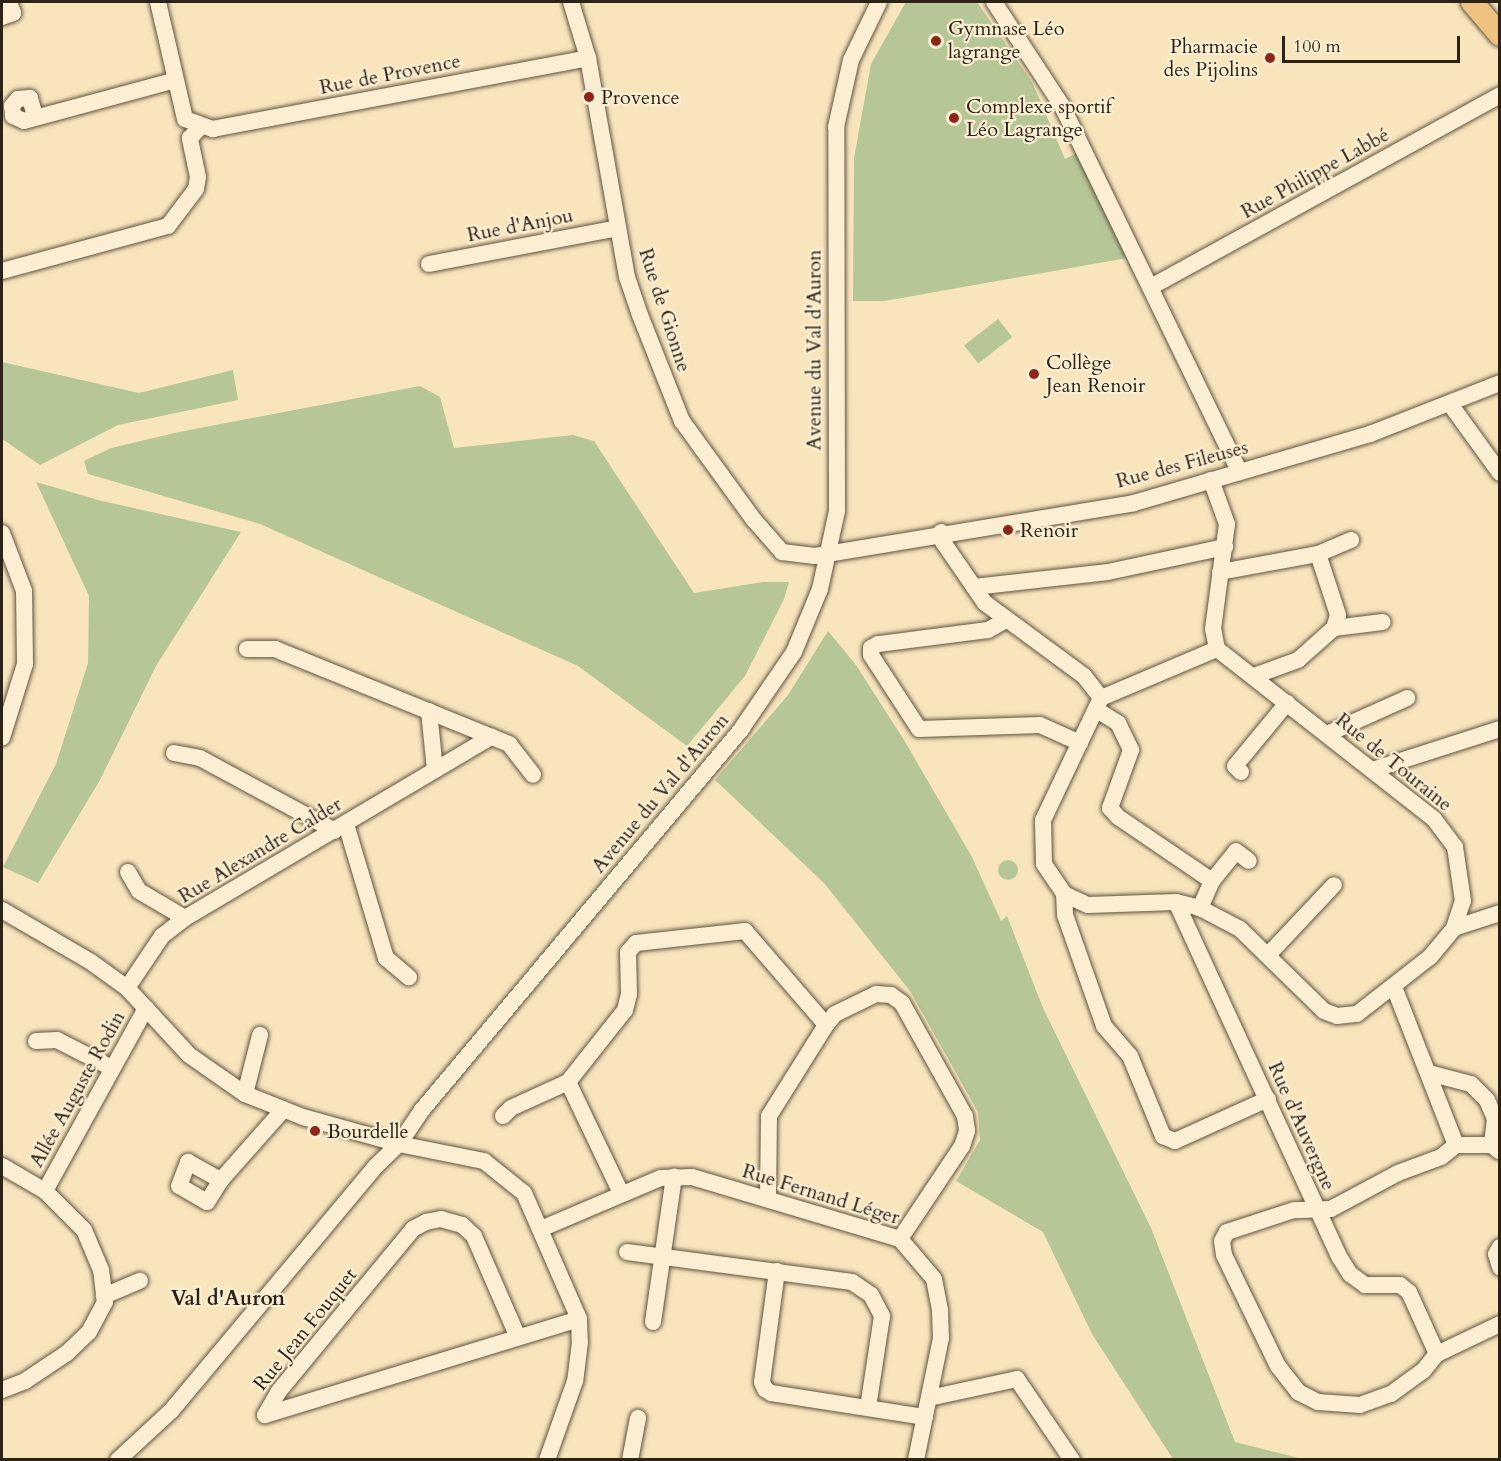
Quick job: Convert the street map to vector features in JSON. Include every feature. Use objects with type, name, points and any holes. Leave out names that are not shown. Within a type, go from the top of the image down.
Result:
[{"type":"main road","points":[[1472,2],[1500,35]]},
{"type":"street","points":[[2,17],[13,13],[9,2]]},
{"type":"street","points":[[2,271],[168,226],[196,189],[198,177],[190,138],[201,126],[185,119],[158,2]]},
{"type":"street","name":"Rue de Gionne","points":[[571,2],[588,58],[627,277],[640,315],[689,433],[777,548],[799,556],[830,553]]},
{"type":"street","name":"Avenue du Val d'Auron","points":[[118,1460],[171,1411],[372,1171],[399,1144],[422,1110],[742,728],[794,652],[809,620],[830,553],[837,511],[836,127],[851,60],[879,2]]},
{"type":"street","points":[[994,2],[1062,106],[1239,471]]},
{"type":"street","name":"Rue de Provence","points":[[201,126],[213,129],[588,58]]},
{"type":"street","points":[[35,116],[176,80]]},
{"type":"street","name":"Rue Philippe Labbé","points":[[1151,287],[1500,95]]},
{"type":"street","name":"Rue d'Anjou","points":[[429,264],[618,228]]},
{"type":"street","name":"Rue des Fileuses","points":[[830,553],[941,532],[1134,503],[1370,434],[1500,383]]},
{"type":"street","points":[[1450,404],[1500,473]]},
{"type":"street","points":[[1210,480],[1227,524],[1213,629],[1217,650],[1099,704],[1043,820],[1040,834],[1044,864],[1064,894],[1065,915],[1104,1026],[1130,1056],[1142,1079],[1157,1129],[1163,1136],[1175,1141],[1268,1099]]},
{"type":"street","points":[[2,532],[24,591],[25,664],[2,738]]},
{"type":"street","points":[[941,532],[944,543],[985,603],[1084,676],[1099,704],[1118,723],[1131,750],[1110,802],[1113,813],[1212,881]]},
{"type":"street","points":[[1220,572],[1318,554],[1351,540]]},
{"type":"street","points":[[974,586],[1108,572],[1225,547]]},
{"type":"street","points":[[1254,676],[1298,660],[1334,628],[1338,615],[1318,554]]},
{"type":"street","points":[[1006,620],[988,630],[878,644],[871,648],[871,655],[919,729],[1040,725],[1080,743]]},
{"type":"street","points":[[1334,628],[1383,622]]},
{"type":"street","points":[[247,649],[275,649],[509,744],[533,775]]},
{"type":"street","name":"Rue de Touraine","points":[[1064,894],[1088,905],[1176,902],[1200,908],[1240,929],[1314,1004],[1337,1016],[1358,1014],[1394,987],[1430,957],[1454,928],[1463,901],[1455,847],[1434,819],[1254,676],[1217,650]]},
{"type":"street","points":[[1327,734],[1407,698]]},
{"type":"street","points":[[1241,772],[1235,766],[1287,703]]},
{"type":"street","points":[[429,711],[435,770]]},
{"type":"street","points":[[1372,770],[1500,729]]},
{"type":"street","name":"Rue Alexandre Calder","points":[[127,988],[162,936],[185,918],[491,737]]},
{"type":"street","points":[[174,753],[200,758],[340,827],[386,958],[409,977]]},
{"type":"street","points":[[1200,908],[1212,881],[1236,851],[1249,861]]},
{"type":"street","points":[[128,872],[139,891],[185,918]]},
{"type":"street","points":[[1268,955],[1334,885]]},
{"type":"street","name":"Rue d'Auvergne","points":[[1176,902],[1311,1190],[1314,1208],[1294,1210],[1227,1232],[1222,1241],[1224,1255],[1278,1366],[1298,1392],[1318,1402],[1360,1405],[1391,1394],[1423,1371],[1437,1354],[1500,1324]]},
{"type":"street","points":[[2,910],[91,962],[127,988],[189,1055],[245,1094],[283,1110],[399,1144],[484,1161],[524,1193],[543,1228],[579,1319],[580,1342],[575,1381],[547,1460]]},
{"type":"street","points":[[1454,928],[1500,913]]},
{"type":"street","points":[[503,1116],[511,1108],[568,1082],[625,1010],[629,994],[628,952],[636,943],[745,931],[826,1025]]},
{"type":"street","points":[[1394,987],[1456,1145]]},
{"type":"street","points":[[768,1197],[770,1116],[835,1014],[876,994],[891,995],[902,1003],[965,1116],[967,1131],[962,1146],[900,1239]]},
{"type":"street","name":"Allée Auguste Rodin","points":[[45,1191],[110,1067],[146,1008]]},
{"type":"street","points":[[245,1094],[260,1035]]},
{"type":"street","points":[[36,1041],[57,1040],[110,1067]]},
{"type":"street","points":[[1314,1208],[1331,1209],[1398,1173],[1441,1157],[1456,1145],[1496,1148],[1495,1119],[1487,1100],[1471,1084],[1429,1072]]},
{"type":"street","points":[[568,1082],[621,1193]]},
{"type":"street","points":[[221,1180],[283,1110]]},
{"type":"street","name":"Allée Auguste Rodin","points":[[2,1166],[45,1191],[84,1230],[101,1270],[104,1296]]},
{"type":"street","points":[[653,1322],[674,1177]]},
{"type":"street","name":"Rue Fernand Léger","points":[[543,1228],[661,1178],[692,1177],[768,1197],[900,1239],[934,1279],[941,1338],[916,1460]]},
{"type":"street","points":[[1314,1208],[1350,1274],[1365,1285],[1400,1284],[1409,1292],[1437,1354]]},
{"type":"street","name":"Rue Jean Fouquet","points":[[517,1335],[474,1236],[462,1225],[441,1219],[426,1222],[413,1229],[279,1391],[265,1414],[283,1411],[517,1335],[579,1319]]},
{"type":"street","points":[[1500,1247],[1496,1254],[1500,1267]]},
{"type":"street","points":[[627,1252],[852,1282],[871,1295],[882,1316],[868,1407]]},
{"type":"street","points":[[777,1271],[765,1389],[771,1394],[925,1416]]},
{"type":"street","points":[[2,1390],[25,1381],[67,1353],[89,1332],[104,1296],[140,1281]]},
{"type":"street","points":[[929,1398],[1017,1379],[1072,1460]]},
{"type":"street","points":[[630,1460],[638,1418]]},
{"type":"green space","name":"Complexe sportif Léo Lagrange","points":[[906,2],[977,2],[1032,82],[1065,159],[1077,153],[1127,258],[885,301],[853,301],[854,158],[871,64]]},
{"type":"green space","points":[[998,319],[1012,337],[978,364],[964,345]]},
{"type":"green space","points":[[2,362],[139,393],[233,370],[238,400],[118,425],[40,465],[2,439]]},
{"type":"green space","points":[[420,386],[440,397],[454,448],[573,435],[594,441],[694,593],[763,582],[789,582],[784,599],[745,676],[687,746],[578,666],[260,524],[88,474],[84,461],[111,448],[179,432]]},
{"type":"green space","points":[[36,482],[102,501],[241,532],[156,666],[100,780],[38,883],[3,867],[56,764],[88,663],[89,596]]},
{"type":"green space","points":[[828,631],[856,665],[904,740],[972,857],[1001,921],[1007,916],[1043,1008],[1151,1228],[1235,1442],[1303,1459],[1173,1459],[1092,1334],[1043,1232],[956,1181],[980,1140],[978,1112],[910,991],[824,883],[715,780],[788,695]]},
{"type":"green space","points":[[1004,860],[1012,860],[1018,866],[1018,874],[1012,880],[1004,880],[998,874],[998,866]]},
{"type":"place","name":"Gymnase Léo lagrange","points":[[936,41]]},
{"type":"place","name":"Pharmacie des Pijolins","points":[[1270,58]]},
{"type":"place","name":"Provence","points":[[589,97]]},
{"type":"place","name":"Complexe sportif Léo Lagrange","points":[[954,118]]},
{"type":"place","name":"Collège Jean Renoir","points":[[1034,374]]},
{"type":"place","name":"Renoir","points":[[1008,530]]},
{"type":"place","name":"Bourdelle","points":[[315,1131]]},
{"type":"district","name":"Val d'Auron","points":[[228,1299]]}]
